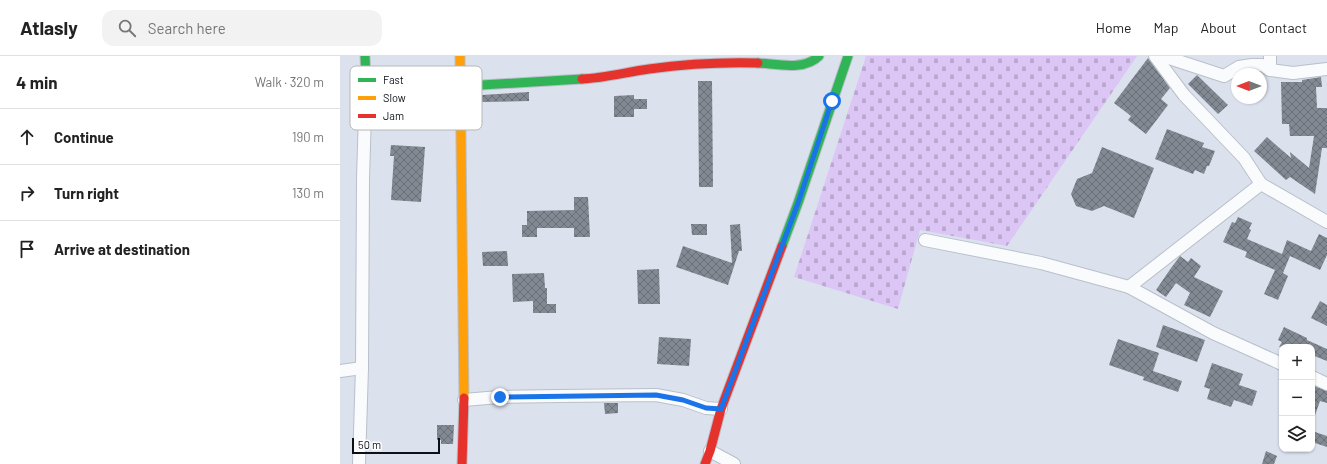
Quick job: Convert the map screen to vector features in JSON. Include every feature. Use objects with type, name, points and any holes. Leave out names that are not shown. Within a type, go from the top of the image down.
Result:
[{"type":"street","points":[[365,56],[365,66]]},
{"type":"street","points":[[460,56],[460,66]]},
{"type":"street","points":[[482,85],[601,78],[649,69],[707,63],[744,62],[800,65],[814,61],[819,56]]},
{"type":"street","points":[[705,464],[721,409],[798,203],[848,56]]},
{"type":"street","points":[[1155,56],[1184,95],[1244,158],[1261,184],[1327,222]]},
{"type":"street","points":[[1163,56],[1224,76],[1239,67],[1252,65],[1262,65],[1270,70],[1293,73],[1327,70]]},
{"type":"street","points":[[1270,56],[1270,70]]},
{"type":"street","points":[[359,464],[362,368],[362,179],[364,130]]},
{"type":"street","points":[[461,130],[464,400],[462,464]]},
{"type":"street","points":[[1129,287],[1261,184]]},
{"type":"street","points":[[925,240],[1041,263],[1129,287],[1214,333],[1279,363]]},
{"type":"street","points":[[340,371],[362,368]]},
{"type":"street","points":[[1315,378],[1327,384]]},
{"type":"street","points":[[464,400],[500,397],[656,395],[683,400],[706,408],[721,409]]},
{"type":"street","points":[[710,451],[734,464]]},
{"type":"green space","points":[[866,56],[1137,56],[1007,246],[920,230],[898,309],[794,277]]},
{"type":"building","points":[[1148,58],[1170,88],[1161,99],[1168,105],[1146,134],[1128,120],[1131,116],[1114,103]]},
{"type":"building","points":[[1197,75],[1228,105],[1218,114],[1188,84]]},
{"type":"building","points":[[1321,77],[1322,87],[1316,87],[1317,108],[1327,108],[1327,148],[1322,148],[1315,194],[1290,177],[1286,180],[1254,151],[1267,137],[1291,158],[1290,152],[1309,168],[1314,136],[1290,136],[1289,124],[1282,124],[1281,82],[1302,82],[1302,80]]},
{"type":"building","points":[[698,81],[712,81],[713,187],[699,187]]},
{"type":"building","points":[[529,92],[529,101],[482,102],[482,95]]},
{"type":"building","points":[[634,95],[634,99],[647,99],[647,109],[634,109],[634,117],[614,117],[614,96]]},
{"type":"building","points":[[1167,129],[1204,143],[1202,147],[1215,151],[1204,174],[1195,170],[1193,174],[1155,159]]},
{"type":"building","points":[[391,145],[425,147],[421,202],[391,200],[394,156],[390,156]]},
{"type":"building","points":[[1102,147],[1154,168],[1134,218],[1104,206],[1092,211],[1076,206],[1071,194],[1077,179],[1092,173]]},
{"type":"building","points":[[574,197],[588,197],[590,237],[574,237],[574,228],[537,228],[537,237],[522,237],[522,225],[527,225],[527,211],[574,210]]},
{"type":"building","points":[[1238,217],[1252,223],[1247,239],[1282,254],[1287,240],[1311,251],[1319,234],[1327,238],[1327,255],[1320,270],[1290,256],[1283,273],[1288,276],[1278,300],[1264,294],[1275,270],[1245,257],[1247,252],[1223,242],[1232,222],[1235,223]]},
{"type":"building","points":[[691,224],[707,224],[707,235],[692,235]]},
{"type":"building","points":[[740,224],[742,251],[739,251],[728,285],[676,267],[683,246],[732,263],[730,225]]},
{"type":"building","points":[[507,251],[508,266],[483,266],[482,252]]},
{"type":"building","points":[[1180,256],[1188,262],[1191,258],[1201,266],[1194,277],[1223,291],[1210,317],[1184,305],[1190,293],[1176,283],[1166,297],[1156,290]]},
{"type":"building","points":[[659,269],[660,304],[638,304],[637,270]]},
{"type":"building","points":[[544,273],[545,288],[547,288],[547,304],[556,304],[556,313],[533,313],[533,301],[513,302],[512,274]]},
{"type":"building","points":[[1320,301],[1327,305],[1327,326],[1311,318]]},
{"type":"building","points":[[1163,325],[1205,340],[1197,362],[1156,347]]},
{"type":"building","points":[[1284,327],[1327,349],[1327,361],[1315,356],[1315,344],[1281,344],[1282,342],[1278,340]]},
{"type":"building","points":[[659,337],[691,339],[689,366],[657,364]]},
{"type":"building","points":[[1118,339],[1159,353],[1153,371],[1182,381],[1178,392],[1143,380],[1144,377],[1109,365]]},
{"type":"building","points":[[1212,363],[1243,374],[1239,385],[1257,391],[1252,406],[1234,400],[1231,407],[1207,399],[1210,389],[1204,387]]},
{"type":"building","points":[[1315,386],[1327,391],[1327,403],[1320,401],[1315,415]]},
{"type":"building","points":[[604,403],[618,403],[618,413],[605,414]]},
{"type":"building","points":[[437,425],[454,425],[453,444],[441,444],[441,440],[437,440]]},
{"type":"building","points":[[1315,432],[1327,436],[1327,447],[1315,443]]},
{"type":"building","points":[[1266,451],[1277,456],[1274,464],[1262,464]]},
{"type":"traffic: fast","points":[[365,56],[365,66]]},
{"type":"traffic: fast","points":[[758,63],[790,66],[806,64],[819,56]]},
{"type":"traffic: fast","points":[[782,246],[848,56]]},
{"type":"traffic: fast","points":[[482,85],[582,79]]},
{"type":"traffic: slow","points":[[460,56],[460,66]]},
{"type":"traffic: slow","points":[[461,130],[464,398]]},
{"type":"traffic: jam","points":[[582,79],[676,66],[717,63],[758,63]]},
{"type":"traffic: jam","points":[[705,464],[721,409],[782,246]]},
{"type":"traffic: jam","points":[[462,464],[464,398]]},
{"type":"route","points":[[500,397],[656,395],[683,400],[706,408],[721,409],[798,203],[832,101]]}]
